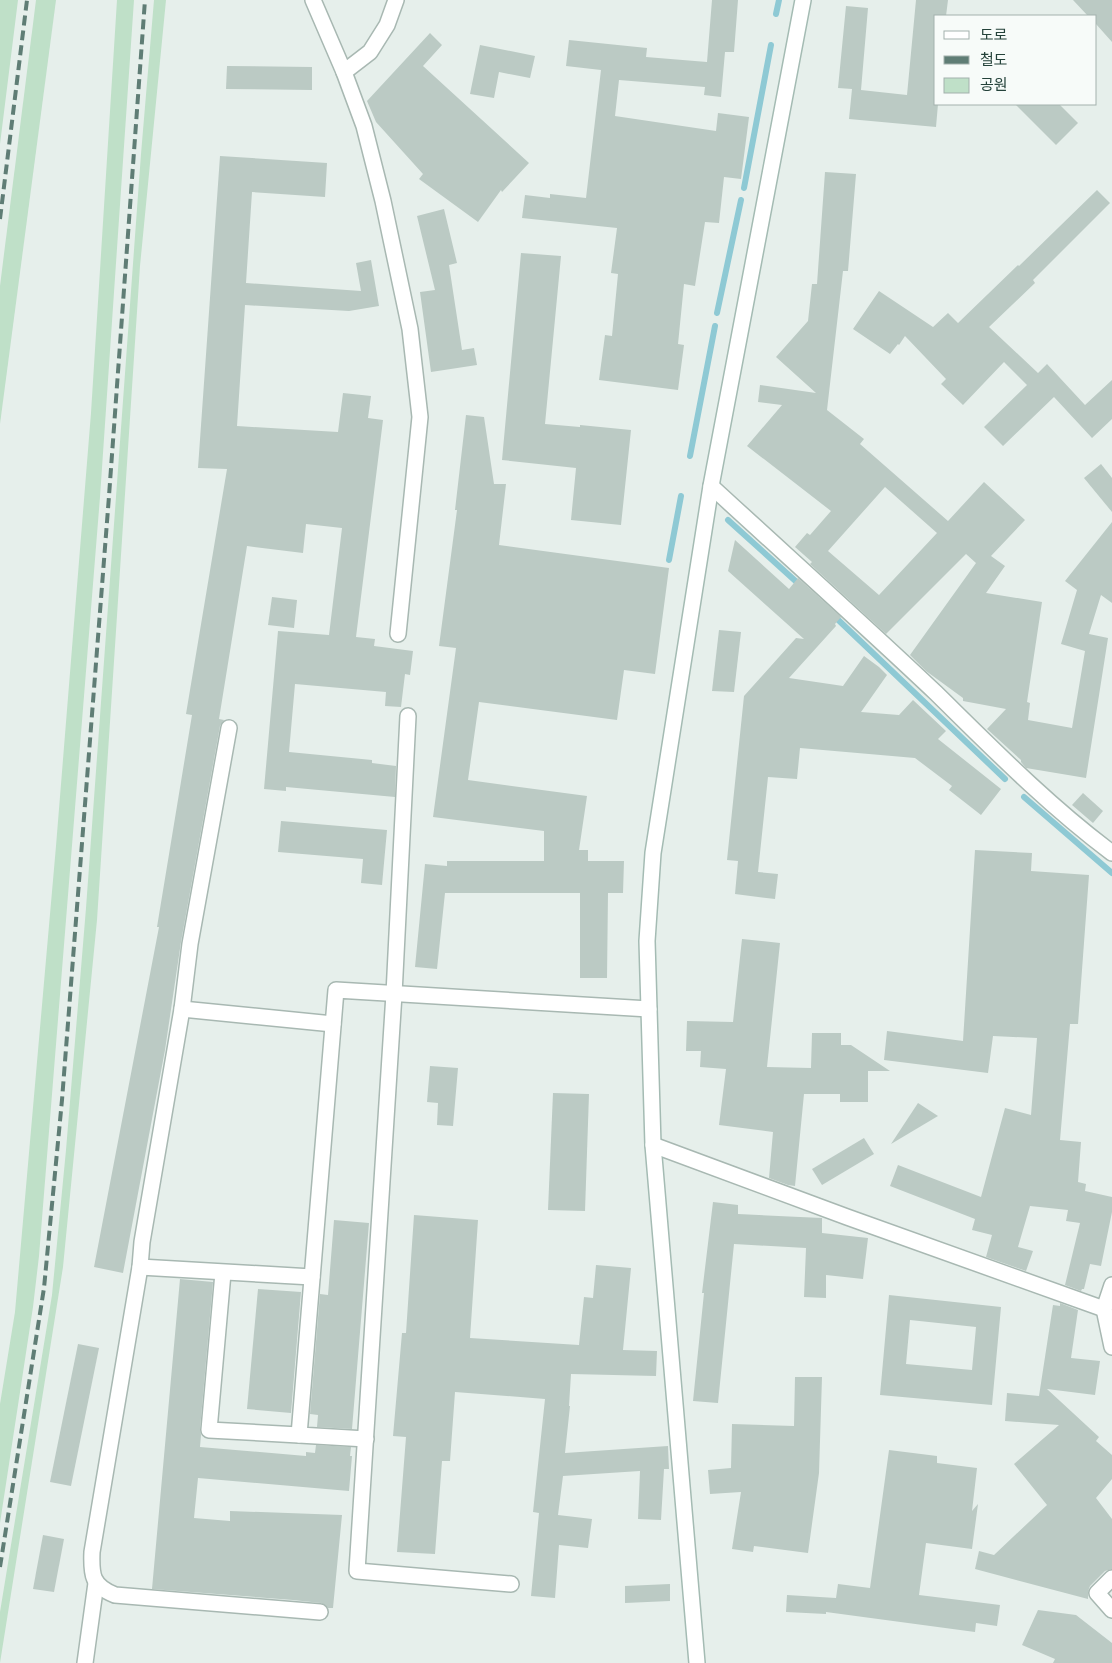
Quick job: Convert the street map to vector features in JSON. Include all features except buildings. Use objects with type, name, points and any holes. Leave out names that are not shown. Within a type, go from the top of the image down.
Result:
[{"type":"street","points":[[313,0],[344,72],[364,126],[383,201],[410,329],[420,416],[398,634]]},
{"type":"street","points":[[344,72],[370,52],[387,26],[396,0]]},
{"type":"street","points":[[697,1663],[653,1145],[647,941],[653,852],[711,486],[803,0]]},
{"type":"street","points":[[711,486],[935,693],[1007,763],[1078,827],[1112,853]]},
{"type":"street","points":[[408,716],[394,994],[357,1571],[511,1584]]},
{"type":"street","points":[[229,728],[190,944],[182,1009],[142,1242],[140,1267],[92,1552],[91,1570],[96,1583],[106,1592],[115,1595],[320,1612]]},
{"type":"street","points":[[299,1435],[336,990],[649,1009]]},
{"type":"street","points":[[182,1009],[333,1024]]},
{"type":"street","points":[[653,1145],[829,1211],[1104,1309]]},
{"type":"street","points":[[140,1267],[312,1277]]},
{"type":"street","points":[[223,1273],[209,1430],[366,1438]]},
{"type":"street","points":[[1112,1285],[1104,1309],[1112,1347]]},
{"type":"street","points":[[1112,1578],[1097,1593],[1112,1610]]},
{"type":"street","points":[[85,1663],[96,1583]]},
{"type":"green space","points":[[0,0],[18,0],[0,144]]},
{"type":"green space","points":[[36,0],[56,0],[0,424],[0,286]]},
{"type":"green space","points":[[117,0],[134,0],[100,497],[39,1256],[0,1523],[0,1404],[15,1312],[56,846],[91,413]]},
{"type":"green space","points":[[154,0],[166,0],[140,266],[97,920],[63,1267],[0,1663],[0,1612],[52,1295],[66,1150]]},
{"type":"waterway","points":[[776,14],[779,0]]},
{"type":"waterway","points":[[744,188],[771,45]]},
{"type":"waterway","points":[[717,313],[741,200]]},
{"type":"waterway","points":[[690,456],[715,326]]},
{"type":"waterway","points":[[669,560],[681,496]]},
{"type":"waterway","points":[[728,520],[801,586]]},
{"type":"waterway","points":[[832,614],[1005,779]]},
{"type":"waterway","points":[[1024,797],[1112,873]]},
{"type":"railway","points":[[0,219],[27,0]]},
{"type":"railway","points":[[0,1567],[44,1288],[62,1100],[145,0]]}]
